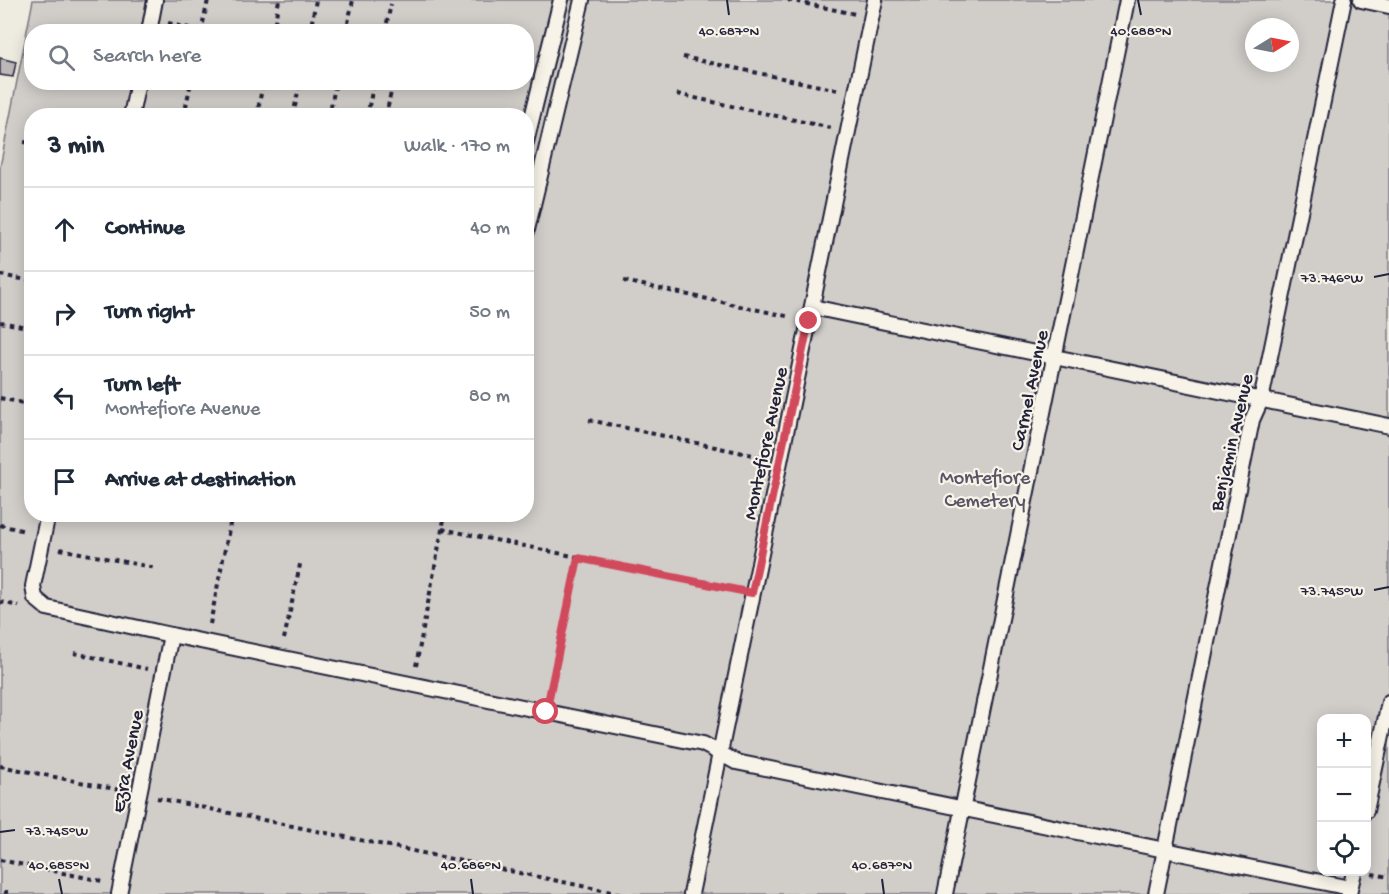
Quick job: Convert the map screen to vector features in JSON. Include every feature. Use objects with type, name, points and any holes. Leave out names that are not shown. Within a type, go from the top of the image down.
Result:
[{"type":"lane","points":[[150,24],[155,0]]},
{"type":"lane","points":[[534,110],[561,0]]},
{"type":"lane","points":[[534,201],[582,0]]},
{"type":"lane","name":"Montefiore Avenue","points":[[691,894],[875,0]]},
{"type":"lane","name":"Carmel Avenue","points":[[945,894],[1128,0]]},
{"type":"lane","name":"Benjamin Avenue","points":[[1156,894],[1252,420],[1261,400],[1344,0]]},
{"type":"lane","points":[[1360,0],[1389,6]]},
{"type":"lane","points":[[133,108],[136,90]]},
{"type":"lane","points":[[812,307],[1389,426]]},
{"type":"lane","points":[[46,522],[33,586],[35,598],[47,608],[703,744],[736,762],[1166,849],[1350,891],[1353,876]]},
{"type":"lane","name":"Ezra Avenue","points":[[120,889],[171,635]]},
{"type":"lane","points":[[1371,787],[1389,702]]},
{"type":"path","points":[[204,24],[208,0]]},
{"type":"path","points":[[274,24],[279,0]]},
{"type":"path","points":[[312,24],[316,0]]},
{"type":"path","points":[[348,24],[353,0]]},
{"type":"path","points":[[788,0],[871,17]]},
{"type":"path","points":[[387,24],[391,4]]},
{"type":"path","points":[[683,57],[856,94]]},
{"type":"path","points":[[186,108],[189,90]]},
{"type":"path","points":[[258,108],[262,90]]},
{"type":"path","points":[[295,108],[298,90]]},
{"type":"path","points":[[331,108],[334,90]]},
{"type":"path","points":[[369,108],[373,90]]},
{"type":"path","points":[[388,108],[391,90]]},
{"type":"path","points":[[677,94],[848,132]]},
{"type":"path","points":[[0,274],[24,279]]},
{"type":"path","points":[[624,281],[809,321]]},
{"type":"path","points":[[0,322],[24,326]]},
{"type":"path","points":[[0,398],[24,403]]},
{"type":"path","points":[[589,420],[780,461]]},
{"type":"path","points":[[206,642],[230,522]]},
{"type":"path","points":[[412,684],[443,522]]},
{"type":"path","points":[[0,525],[42,540],[156,568]]},
{"type":"path","points":[[442,529],[752,593]]},
{"type":"path","points":[[546,712],[578,558]]},
{"type":"path","points":[[281,658],[301,560]]},
{"type":"path","points":[[74,653],[164,673]]},
{"type":"path","points":[[0,766],[621,894]]},
{"type":"path","points":[[0,860],[120,889]]},
{"type":"path","points":[[1371,873],[1389,877]]},
{"type":"green space","name":"Montefiore Cemetery","points":[[33,0],[1389,0],[1389,894],[0,894],[0,167],[24,46],[24,90],[534,90],[534,24],[28,24]]},
{"type":"building","points":[[0,58],[16,62],[13,77],[0,75]]},
{"type":"route","points":[[546,712],[578,558],[752,593],[809,321]]}]
